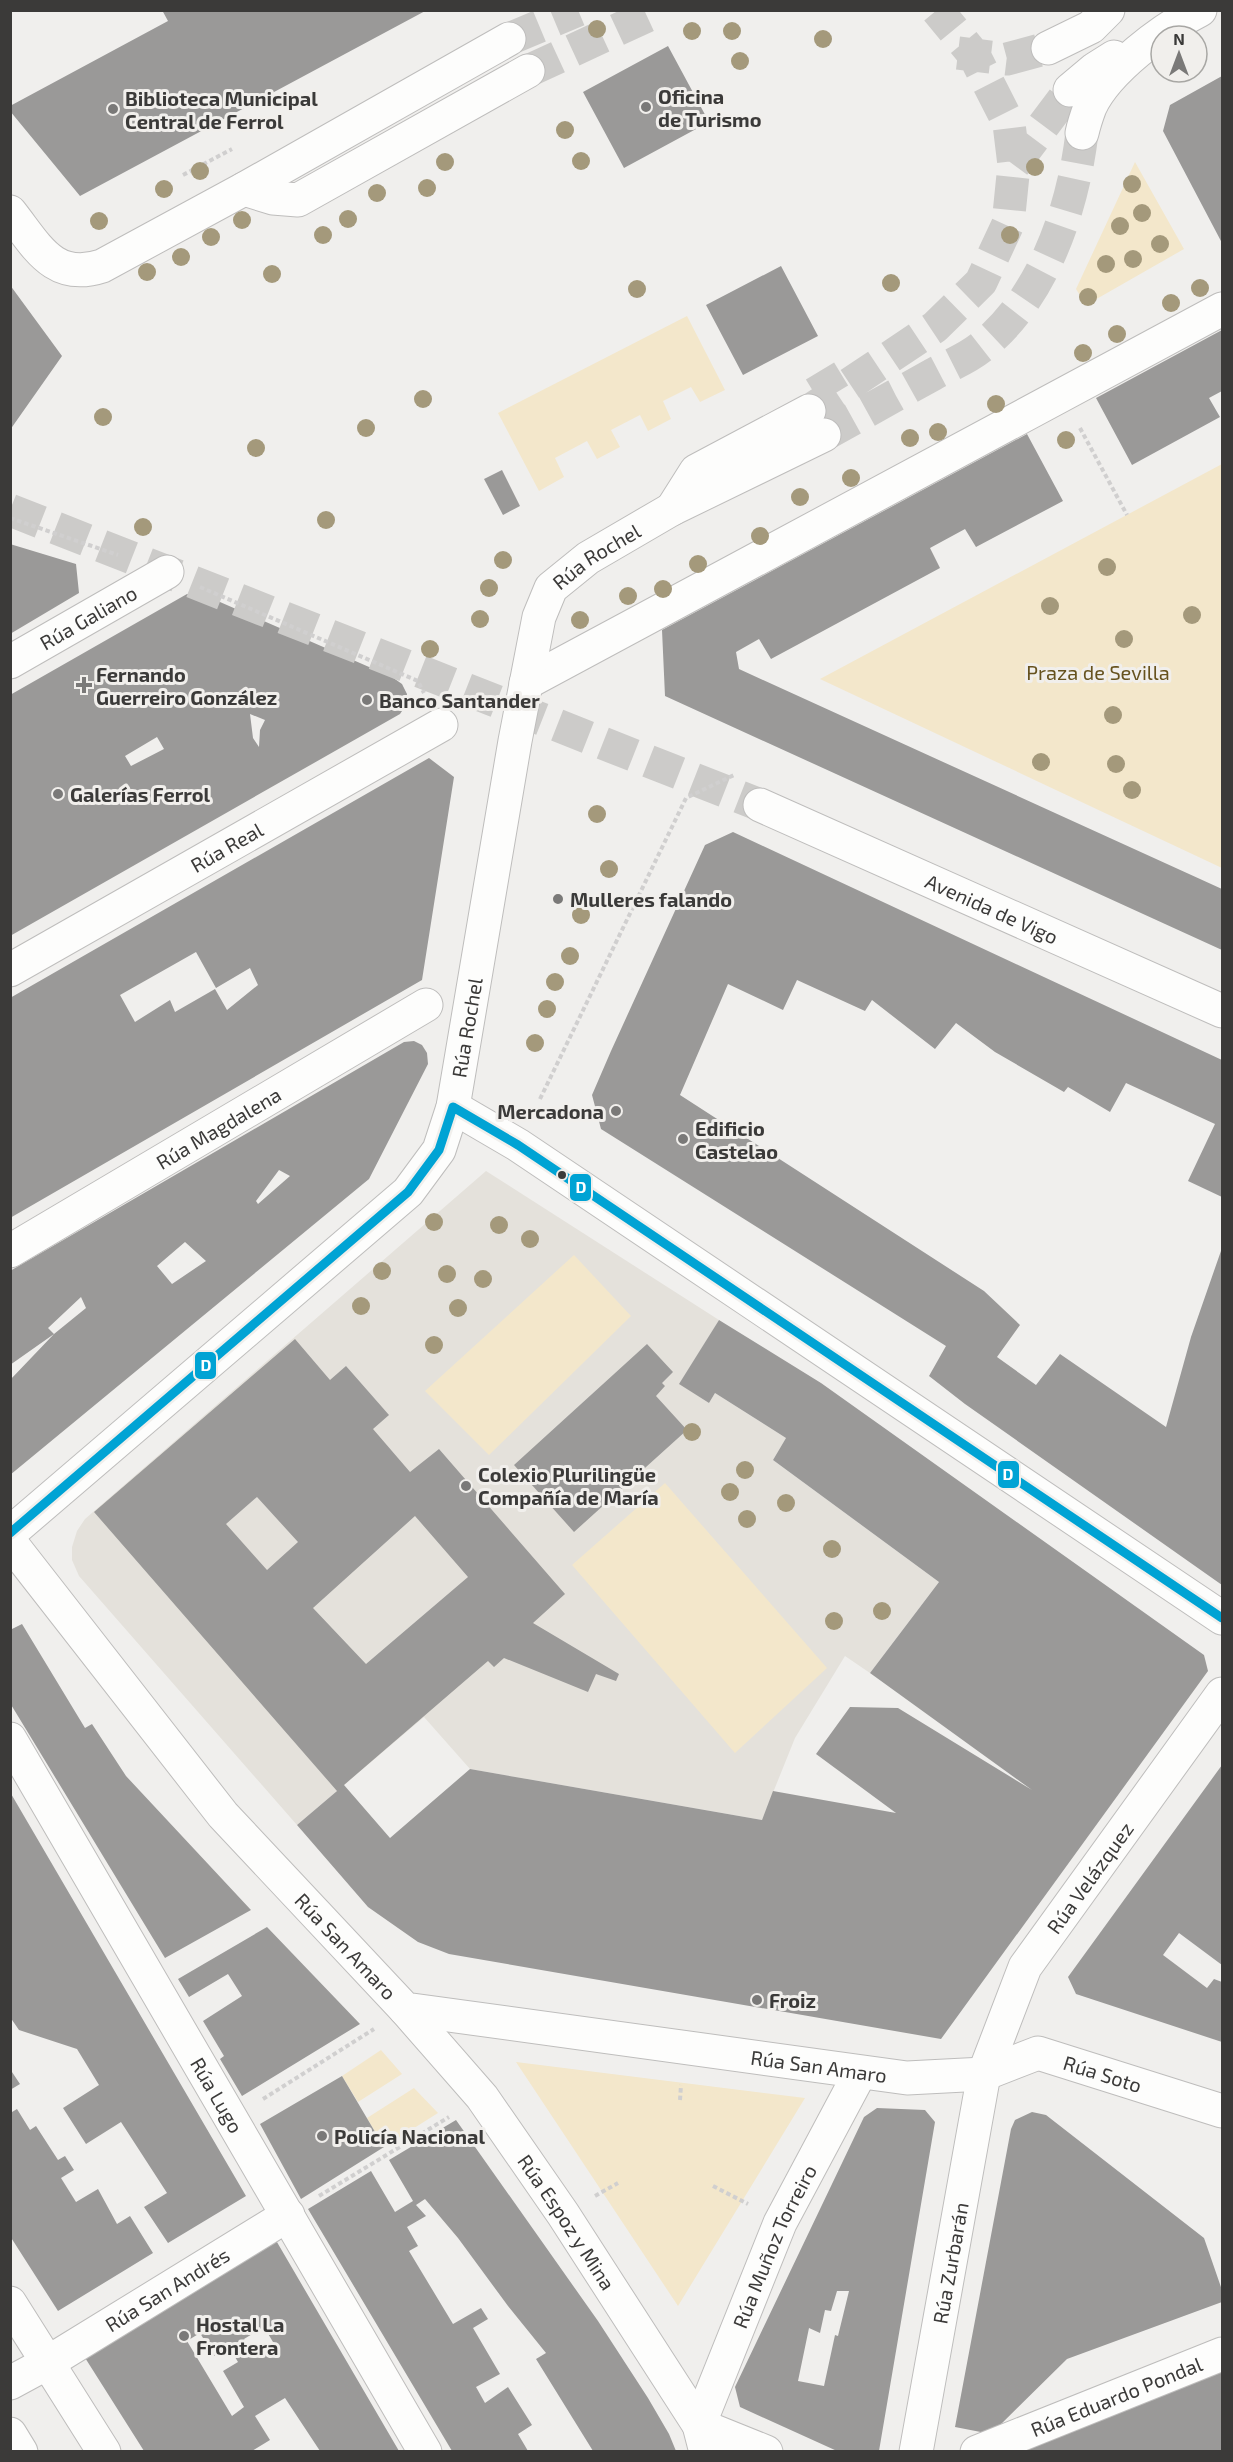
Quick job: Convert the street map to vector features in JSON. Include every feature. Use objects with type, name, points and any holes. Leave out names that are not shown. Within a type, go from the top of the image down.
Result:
[{"type":"street","points":[[1047,48],[1090,27],[1108,10]]},
{"type":"street","points":[[1082,133],[1090,106],[1103,86],[1145,45],[1163,31],[1200,10]]},
{"type":"street","points":[[10,212],[42,252],[57,265],[70,270],[87,271],[102,266],[244,189],[509,39]]},
{"type":"street","points":[[1070,90],[1095,69],[1122,53],[1145,45]]},
{"type":"street","points":[[244,189],[273,198],[298,200],[528,71]]},
{"type":"street","points":[[526,682],[1222,309]]},
{"type":"street","name":"Rúa Rochel","points":[[10,1533],[408,1192],[439,1150],[453,1107],[526,682],[539,617],[551,588],[588,558],[817,423]]},
{"type":"street","name":"Rúa Galiano","points":[[10,662],[167,572]]},
{"type":"street","name":"Rúa Real","points":[[10,970],[441,725]]},
{"type":"street","name":"Avenida de Vigo","points":[[760,805],[1222,1011]]},
{"type":"street","name":"Rúa Magdalena","points":[[10,1251],[426,1005]]},
{"type":"street","points":[[453,1107],[518,1145],[1222,1618]]},
{"type":"street","name":"Rúa San Amaro","points":[[10,1542],[223,1815],[405,2009],[860,2073],[908,2078],[984,2074]]},
{"type":"street","name":"Rúa Velázquez","points":[[984,2074],[1024,1967],[1222,1695]]},
{"type":"street","name":"Rúa Lugo","points":[[10,1739],[425,2451]]},
{"type":"street","name":"Rúa Espoz y Mina","points":[[405,2009],[482,2097],[563,2214],[703,2438]]},
{"type":"street","name":"Rúa Soto","points":[[984,2074],[1038,2053],[1222,2111]]},
{"type":"street","name":"Rúa Muñoz Torreiro","points":[[703,2438],[780,2223],[860,2073]]},
{"type":"street","name":"Rúa Zurbarán","points":[[916,2451],[984,2074]]},
{"type":"street","name":"Rúa San Andrés","points":[[10,2383],[47,2363],[288,2215]]},
{"type":"street","points":[[10,2303],[104,2451]]},
{"type":"street","name":"Rúa Eduardo Pondal","points":[[976,2451],[1222,2354]]},
{"type":"street","points":[[10,2433],[21,2451]]},
{"type":"street","points":[[703,2438],[766,2451]]},
{"type":"path","points":[[1062,395],[1127,515]]},
{"type":"path","points":[[10,518],[167,572],[418,681],[441,725]]},
{"type":"path","points":[[540,1099],[686,798],[730,776],[740,775]]},
{"type":"path","points":[[232,2118],[405,2009]]},
{"type":"path","points":[[288,2215],[482,2097]]},
{"type":"shaded area","name":"Colexio Plurilingüe Compañía de María","points":[[486,1171],[719,1320],[680,1384],[709,1403],[715,1393],[786,1438],[773,1460],[939,1582],[870,1673],[845,1656],[795,1738],[762,1820],[470,1769],[424,1717],[297,1825],[79,1576],[72,1560],[72,1547],[77,1531],[85,1519]]},
{"type":"green space","points":[[1135,162],[1184,249],[1086,305],[1076,289]]},
{"type":"green space","points":[[687,316],[725,390],[700,402],[691,387],[663,401],[671,419],[648,431],[640,415],[611,430],[620,447],[597,459],[587,441],[555,458],[564,477],[539,491],[498,413]]},
{"type":"green space","name":"Praza de Sevilla","points":[[1222,464],[1222,868],[820,679]]},
{"type":"green space","points":[[574,1255],[631,1316],[489,1455],[425,1391]]},
{"type":"green space","points":[[665,1483],[827,1668],[735,1753],[572,1565]]},
{"type":"green space","points":[[381,2050],[402,2074],[358,2102],[342,2076]]},
{"type":"green space","points":[[516,2062],[805,2098],[678,2306]]},
{"type":"green space","points":[[414,2088],[438,2113],[384,2147],[367,2118]]},
{"type":"building","points":[[162,10],[427,10],[80,196],[10,111],[10,106],[168,21]]},
{"type":"building","name":"Oficina de Turismo","points":[[668,46],[709,122],[624,168],[583,92]]},
{"type":"building","points":[[1222,76],[1222,243],[1163,131],[1170,105]]},
{"type":"building","points":[[781,266],[818,336],[743,375],[706,305]]},
{"type":"building","points":[[10,285],[62,356],[10,430]]},
{"type":"building","points":[[1222,330],[1222,391],[1209,398],[1220,417],[1132,465],[1096,398]]},
{"type":"building","points":[[1027,434],[1063,501],[976,547],[965,529],[930,548],[940,568],[771,659],[759,639],[736,652],[739,669],[1222,889],[1222,950],[665,696],[662,630]]},
{"type":"building","points":[[502,470],[520,506],[503,515],[484,479]]},
{"type":"building","points":[[10,544],[76,564],[79,593],[10,634]]},
{"type":"building","points":[[187,594],[204,595],[392,677],[402,684],[407,694],[406,705],[400,714],[10,936],[10,695]],"holes":[[[250,714],[265,720],[260,730],[259,747],[253,738]],[[157,737],[164,749],[131,766],[125,756]]]},
{"type":"building","points":[[429,758],[454,777],[422,980],[10,1218],[10,998]],"holes":[[[196,952],[216,988],[250,968],[258,985],[227,1010],[215,989],[175,1012],[170,1000],[135,1022],[120,995]]]},
{"type":"building","points":[[733,832],[1222,1060],[1222,1197],[1188,1181],[1215,1124],[1126,1083],[1110,1112],[1068,1087],[1064,1092],[995,1052],[956,1023],[935,1049],[872,1000],[865,1011],[797,980],[783,1010],[728,984],[680,1095],[984,1291],[1020,1325],[997,1357],[1036,1385],[1060,1354],[1166,1427],[1191,1337],[1222,1248],[1222,1585],[965,1404],[929,1376],[946,1346],[601,1129],[592,1095],[611,1051],[705,845]]},
{"type":"building","points":[[414,1041],[422,1045],[427,1053],[428,1064],[369,1179],[10,1475],[10,1380],[54,1334],[10,1365],[10,1271],[404,1042]],"holes":[[[279,1170],[290,1176],[258,1204],[256,1201]],[[185,1242],[206,1261],[172,1284],[157,1266]],[[81,1297],[86,1308],[54,1334],[48,1328]]]},
{"type":"building","points":[[719,1320],[821,1383],[1204,1655],[1208,1671],[941,2039],[449,1954],[418,1942],[368,1907],[297,1825],[337,1791],[94,1512],[295,1339],[330,1380],[346,1366],[389,1415],[373,1429],[410,1472],[439,1449],[565,1594],[533,1623],[619,1674],[616,1681],[596,1674],[588,1692],[504,1658],[494,1667],[488,1661],[344,1785],[390,1838],[470,1769],[762,1820],[773,1791],[896,1813],[816,1754],[850,1707],[898,1708],[1032,1790],[870,1673],[939,1582],[773,1460],[786,1438],[715,1393],[709,1403],[679,1384]],"holes":[[[257,1497],[298,1542],[267,1570],[226,1524]],[[415,1516],[468,1577],[366,1664],[313,1608]]]},
{"type":"building","points":[[647,1344],[673,1372],[662,1383],[665,1386],[656,1396],[687,1430],[574,1532],[514,1465]]},
{"type":"building","points":[[22,1624],[85,1728],[92,1724],[126,1776],[251,1910],[165,1958],[10,1703],[10,1630]]},
{"type":"building","points":[[1222,1765],[1222,1965],[1179,1933],[1163,1955],[1207,1988],[1214,1979],[1222,1982],[1222,2042],[1076,1994],[1068,1977]]},
{"type":"building","points":[[10,1792],[246,2196],[168,2243],[144,2207],[167,2193],[121,2122],[86,2144],[63,2108],[99,2085],[77,2049],[19,2030],[10,2017]]},
{"type":"building","points":[[267,1927],[360,2024],[242,2096],[220,2059],[224,2056],[203,2021],[242,1996],[228,1974],[189,1997],[178,1979]]},
{"type":"building","points":[[10,2069],[20,2084],[10,2090]]},
{"type":"building","name":"Policía Nacional","points":[[342,2076],[384,2147],[301,2199],[260,2124]]},
{"type":"building","points":[[877,2108],[925,2110],[935,2122],[879,2451],[837,2451],[740,2407],[735,2387],[864,2117]],"holes":[[[837,2291],[849,2291],[838,2336],[835,2335],[824,2386],[798,2381],[809,2328],[820,2333],[825,2310],[831,2311]]]},
{"type":"building","points":[[10,2109],[12,2112],[17,2109],[30,2130],[36,2126],[58,2160],[65,2156],[74,2170],[61,2178],[76,2202],[98,2189],[117,2224],[130,2216],[153,2253],[58,2311],[10,2236]]},
{"type":"building","points":[[1032,2112],[1046,2115],[1204,2238],[1222,2290],[1222,2302],[1067,2359],[991,2434],[955,2427],[1011,2129],[1015,2120]]},
{"type":"building","points":[[456,2120],[598,2321],[648,2398],[676,2451],[593,2451],[536,2359],[546,2353],[458,2238],[425,2199],[416,2205],[426,2216],[407,2227],[418,2246],[409,2251],[453,2324],[481,2308],[488,2319],[473,2328],[500,2374],[476,2387],[485,2403],[508,2387],[532,2425],[518,2434],[528,2451],[452,2451],[308,2209],[371,2171],[395,2212],[413,2201],[389,2160]]},
{"type":"building","points":[[274,2237],[399,2451],[320,2451],[285,2398],[255,2416],[270,2440],[252,2451],[144,2451],[82,2353]],"holes":[[[264,2327],[273,2342],[253,2353],[244,2339]],[[200,2333],[214,2356],[229,2347],[238,2362],[223,2371],[244,2407],[232,2416],[187,2341]]]},
{"type":"building","points":[[1222,2365],[1222,2451],[1003,2451]]},
{"type":"tunnel","points":[[509,39],[578,10]]},
{"type":"tunnel","points":[[528,71],[660,10]]},
{"type":"tunnel","points":[[809,411],[935,327],[981,282],[1008,224],[1014,165],[1009,124],[974,55],[937,10]]},
{"type":"tunnel","points":[[958,53],[1007,59],[1048,48]]},
{"type":"tunnel","points":[[1014,165],[1070,90]]},
{"type":"tunnel","points":[[824,435],[969,356],[1002,328],[1038,278],[1051,251],[1071,192],[1082,133]]},
{"type":"tunnel","points":[[820,371],[834,394]]},
{"type":"tunnel","points":[[10,510],[760,805]]},
{"type":"transit line","name":"D","points":[[10,1533],[408,1192],[439,1150],[453,1107],[518,1145],[1222,1618]]},
{"type":"place","name":"Oficina de Turismo","points":[[646,107]]},
{"type":"place","name":"Biblioteca Municipal Central de Ferrol","points":[[113,109]]},
{"type":"place","name":"Fernando Guerreiro González","points":[[84,685]]},
{"type":"place","name":"Banco Santander","points":[[367,700]]},
{"type":"place","name":"Galerías Ferrol","points":[[58,794]]},
{"type":"place","name":"Mulleres falando","points":[[558,899]]},
{"type":"place","name":"Mercadona","points":[[616,1111]]},
{"type":"place","name":"Edificio Castelao","points":[[683,1139]]},
{"type":"place","name":"Colexio Plurilingüe Compañía de María","points":[[466,1486]]},
{"type":"place","name":"Froiz","points":[[757,2000]]},
{"type":"place","name":"Policía Nacional","points":[[322,2136]]},
{"type":"place","name":"Hostal La Frontera","points":[[184,2336]]}]
